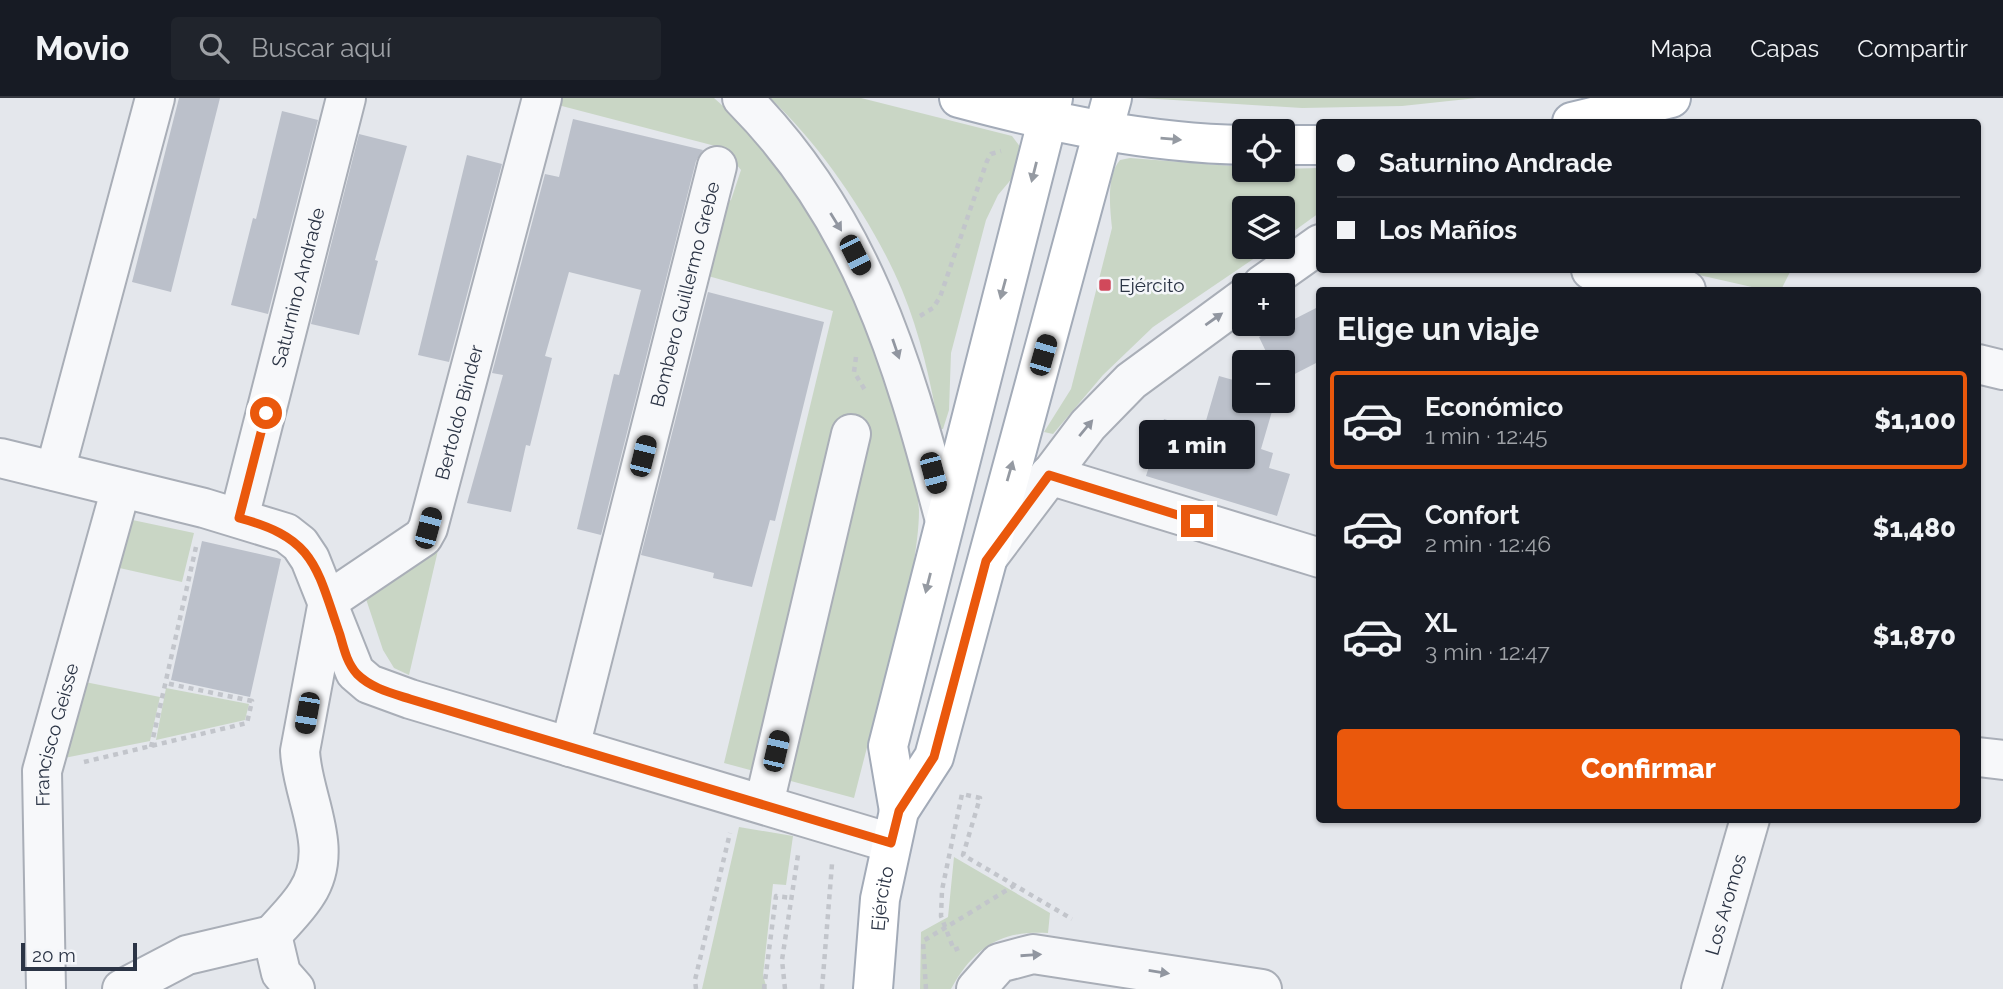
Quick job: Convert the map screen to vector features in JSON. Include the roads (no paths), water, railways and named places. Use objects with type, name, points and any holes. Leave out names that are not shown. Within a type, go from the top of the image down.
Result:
[{"type":"main road","points":[[959,98],[1108,115],[1232,142]]},
{"type":"main road","points":[[1598,119],[1616,117],[1671,98]]},
{"type":"main road","name":"Ejército","points":[[873,989],[880,900],[895,827],[888,746],[944,517],[1050,110]]},
{"type":"main road","name":"Ejército","points":[[895,827],[934,757],[1108,115]]},
{"type":"main road","points":[[1295,145],[1316,145]]},
{"type":"street","points":[[55,471],[155,98]]},
{"type":"street","name":"Saturnino Andrade","points":[[239,518],[346,98]]},
{"type":"street","name":"Bertoldo Binder","points":[[328,601],[423,537],[428,528],[542,98]]},
{"type":"street","name":"Ejército","points":[[742,98],[806,175],[840,227],[873,292],[907,382],[944,517]]},
{"type":"street","name":"Bombero Guillermo Grebe","points":[[570,747],[717,166]]},
{"type":"street","points":[[1279,273],[1316,247]]},
{"type":"street","points":[[1609,273],[1656,281]]},
{"type":"street","name":"Ejército","points":[[986,561],[1088,425],[1131,381],[1232,307]]},
{"type":"street","points":[[1981,364],[2003,370]]},
{"type":"street","points":[[751,801],[851,434]]},
{"type":"street","points":[[0,458],[239,518],[286,533],[300,544],[310,559],[348,660],[369,684],[410,699],[751,801],[895,827]]},
{"type":"street","points":[[1049,475],[1316,557]]},
{"type":"street","name":"Francisco Geisse","points":[[46,989],[42,771],[121,488]]},
{"type":"street","points":[[122,989],[187,955],[272,935],[307,894],[319,870],[318,836],[301,766],[300,751],[328,601]]},
{"type":"street","points":[[1981,757],[2003,761]]},
{"type":"street","name":"Los Aromos","points":[[1700,989],[1749,823]]},
{"type":"street","points":[[272,935],[281,973],[295,989]]},
{"type":"street","points":[[976,989],[999,963],[1033,954],[1216,985],[1262,989]]},
{"type":"place","name":"Ejército","points":[[1105,285]]}]
